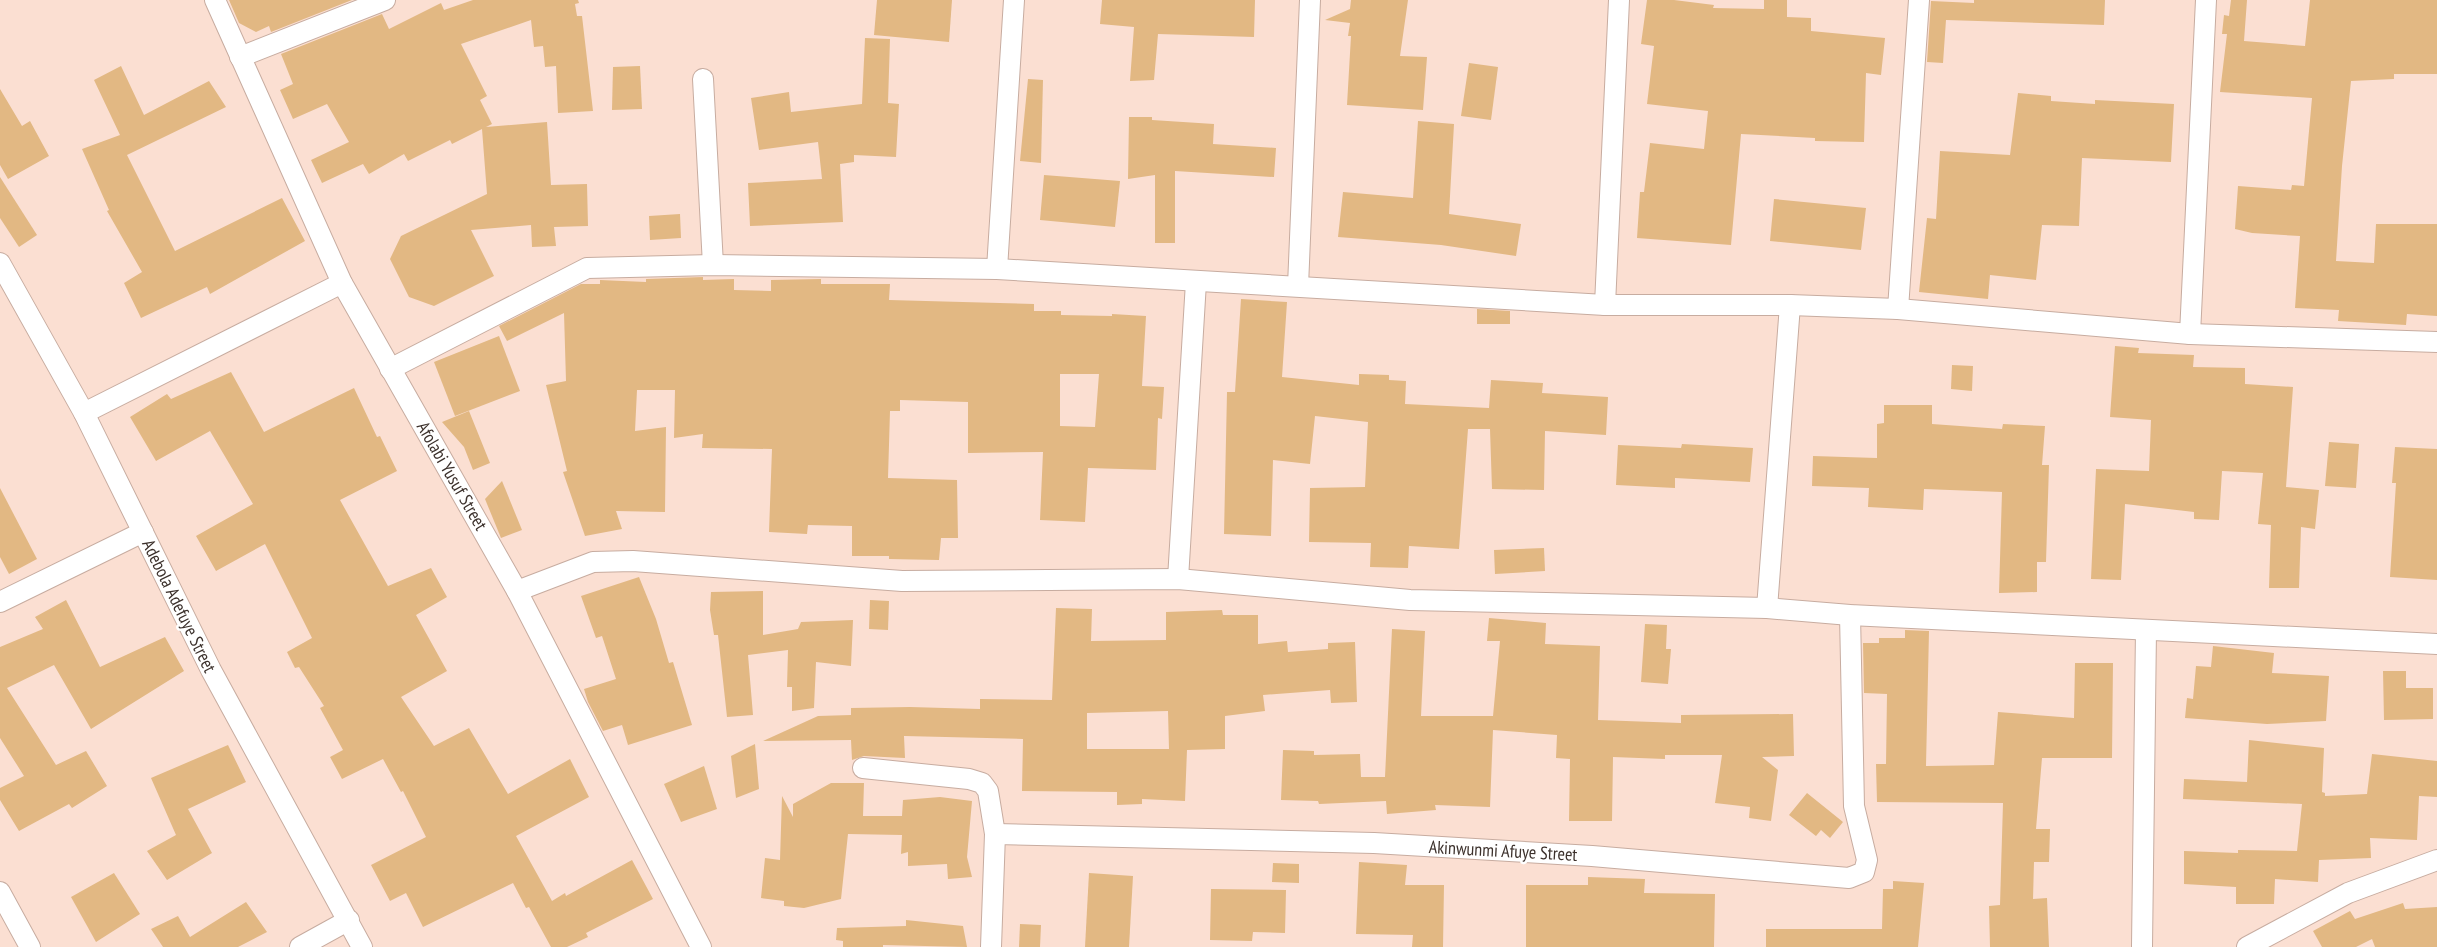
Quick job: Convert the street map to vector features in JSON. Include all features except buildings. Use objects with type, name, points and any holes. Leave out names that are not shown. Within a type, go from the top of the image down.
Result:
[{"type":"street","name":"Afolabi Yusuf Street","points":[[215,0],[342,283],[517,591],[701,947]]},
{"type":"street","points":[[240,57],[386,0]]},
{"type":"street","points":[[997,269],[1014,0]]},
{"type":"street","points":[[1298,286],[1310,0]]},
{"type":"street","points":[[1605,305],[1619,0]]},
{"type":"street","points":[[1898,309],[1919,0]]},
{"type":"street","points":[[2190,334],[2206,0]]},
{"type":"street","points":[[703,79],[712,265]]},
{"type":"street","name":"Adebola Adefuye Street","points":[[0,263],[84,412],[211,670],[362,947]]},
{"type":"street","points":[[390,369],[586,268],[712,265],[997,269],[1605,305],[1790,305],[1898,309],[2190,334],[2437,342]]},
{"type":"street","points":[[1178,579],[1196,282]]},
{"type":"street","points":[[84,412],[342,283]]},
{"type":"street","points":[[1767,608],[1790,305]]},
{"type":"street","points":[[0,602],[143,532]]},
{"type":"street","points":[[517,591],[593,562],[633,561],[902,580],[1178,579],[1410,600],[1767,608],[1850,615],[2437,644]]},
{"type":"street","name":"Akinwunmi Afuye Street","points":[[995,834],[1374,843],[1592,856],[1849,878],[1864,872],[1867,860],[1854,806],[1850,615]]},
{"type":"street","points":[[2142,947],[2146,630]]},
{"type":"street","points":[[863,768],[969,778],[982,783],[988,791],[995,834],[991,947]]},
{"type":"street","points":[[2247,947],[2348,892],[2437,860]]},
{"type":"street","points":[[0,892],[30,947]]},
{"type":"street","points":[[300,947],[349,920]]}]
